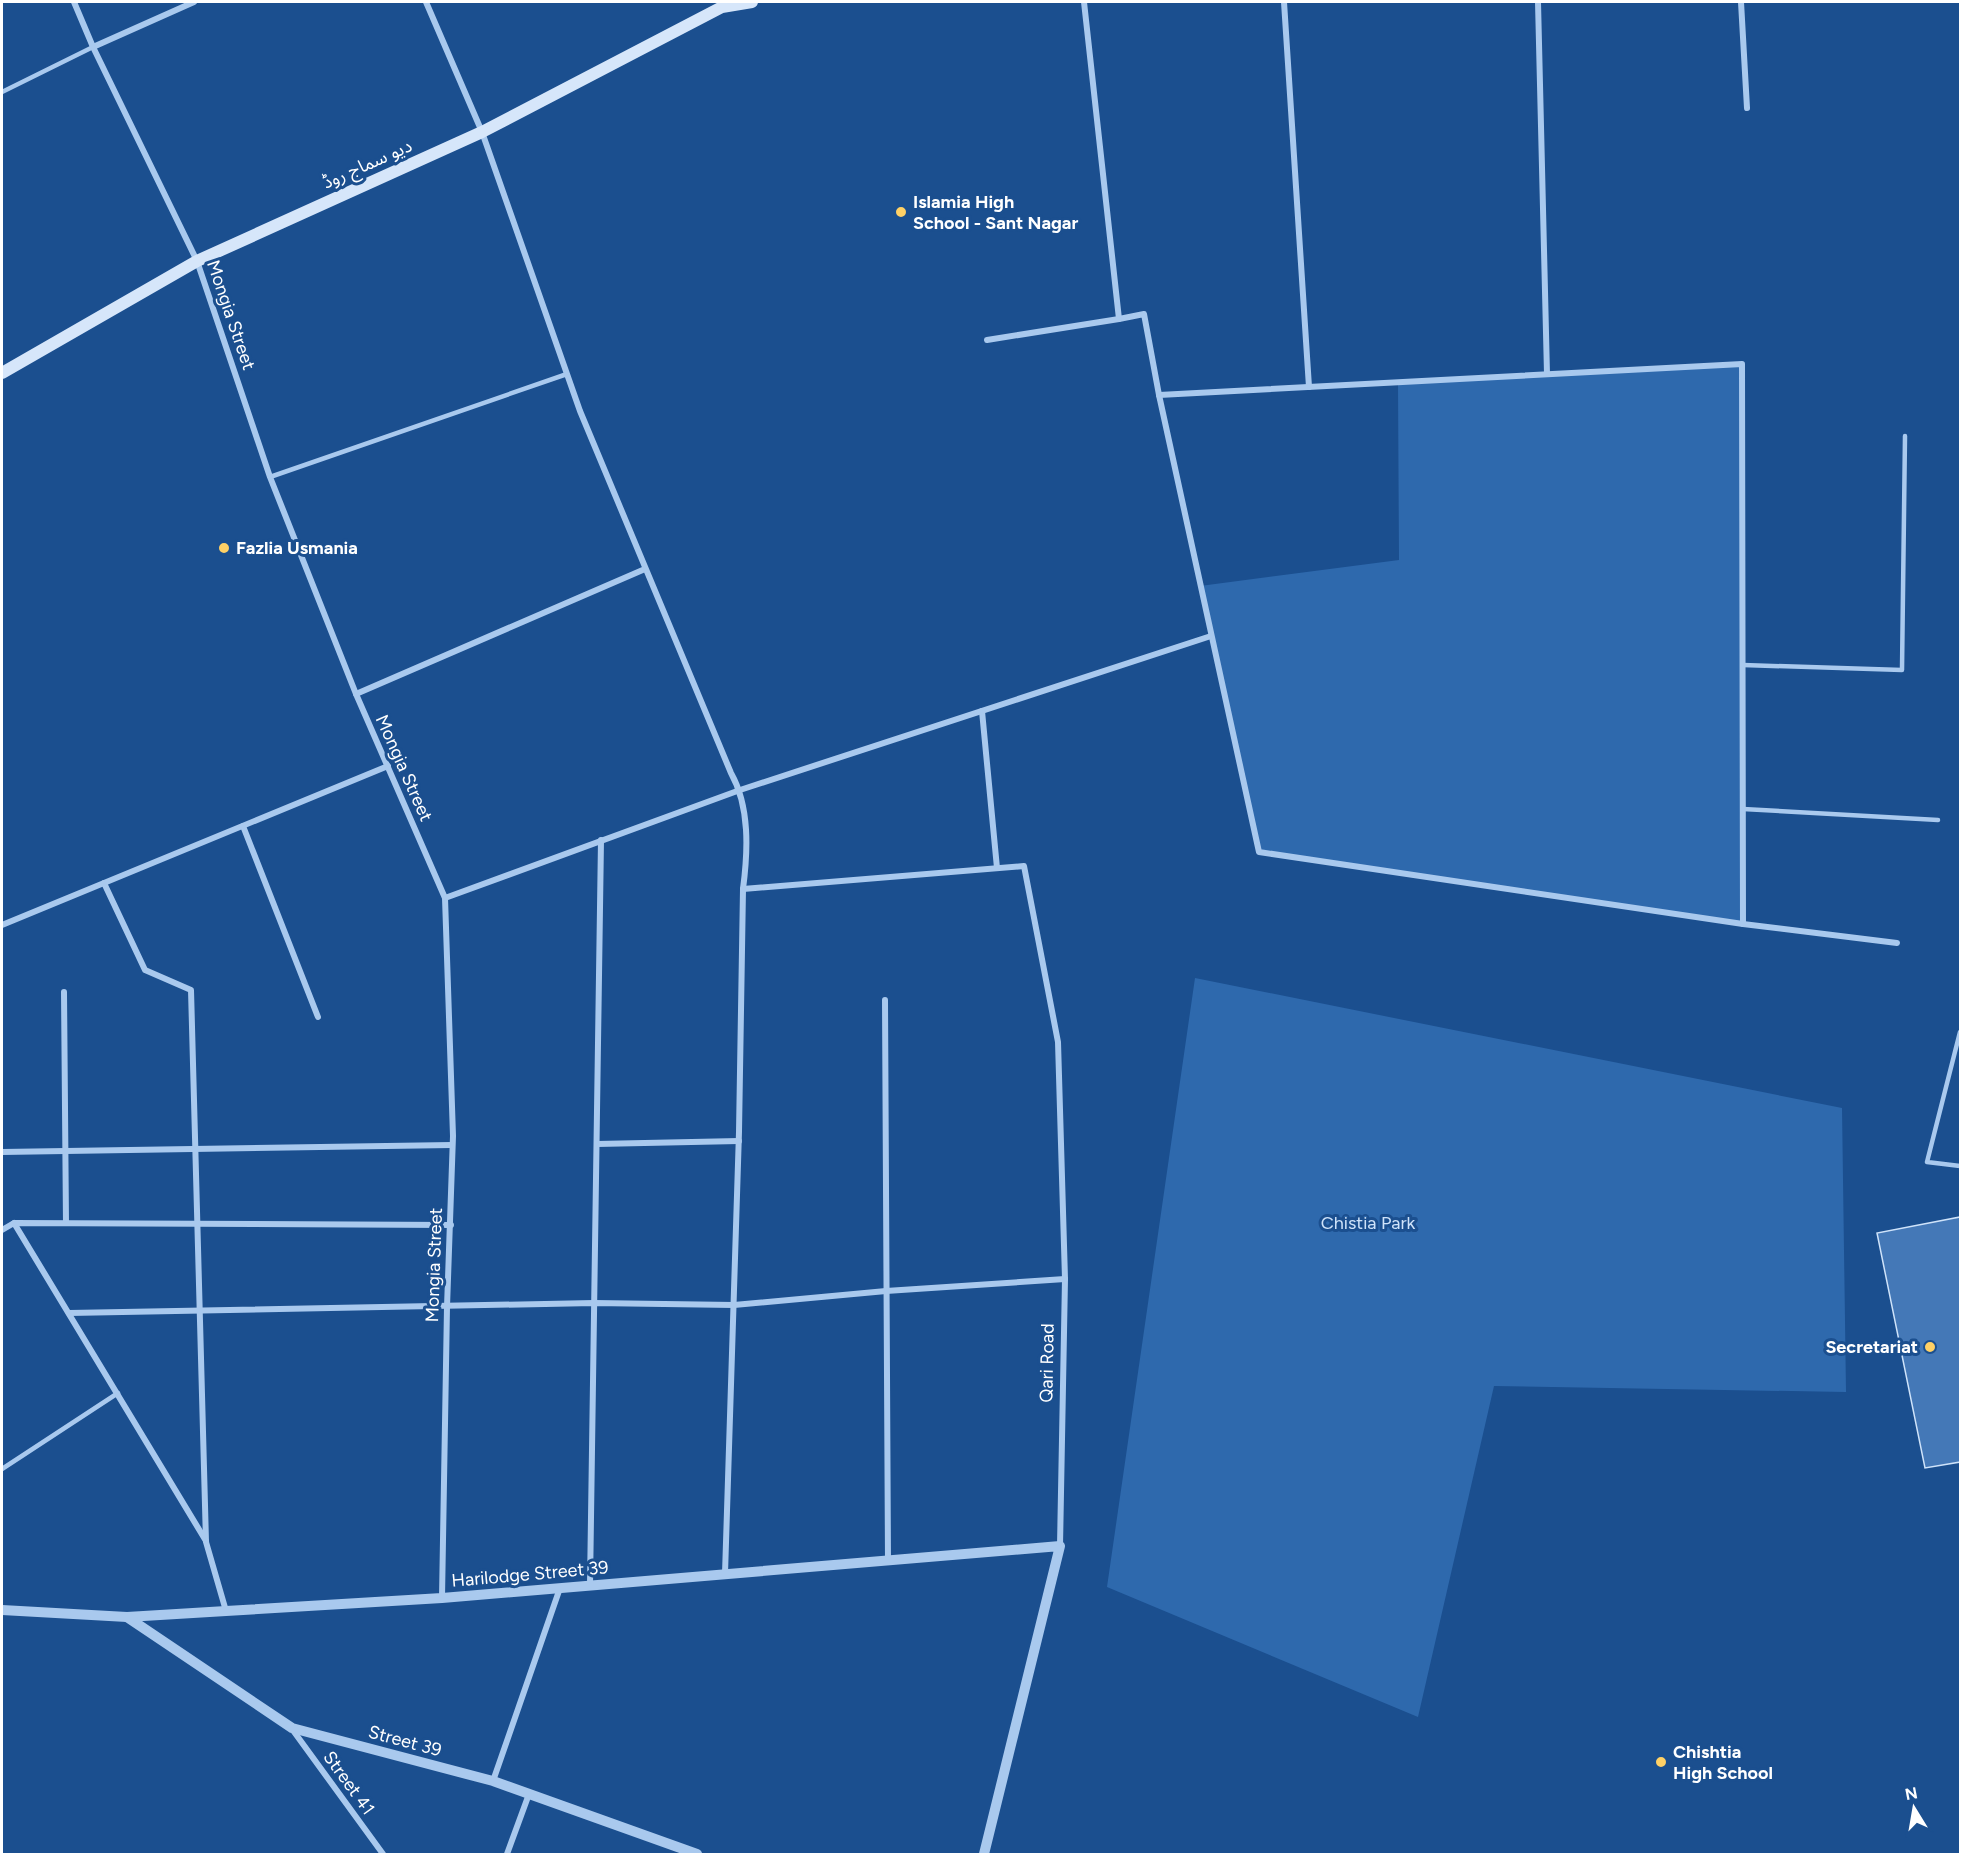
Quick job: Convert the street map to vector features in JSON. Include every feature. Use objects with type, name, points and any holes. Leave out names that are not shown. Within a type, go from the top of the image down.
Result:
[{"type":"main road","name":"دیو سماج روڈ","points":[[2,373],[197,261],[482,132],[722,7],[752,2]]},
{"type":"street","name":"Mongia Street","points":[[74,2],[93,47],[197,261],[270,477],[356,694],[445,898],[453,1145],[447,1306],[442,1598]]},
{"type":"street","points":[[93,47],[194,2]]},
{"type":"street","points":[[426,2],[482,132],[567,374],[645,569],[730,773],[740,790],[748,854],[743,889],[739,1141],[725,1574]]},
{"type":"street","points":[[1084,2],[1119,319]]},
{"type":"street","points":[[1284,2],[1310,387]]},
{"type":"street","points":[[1538,2],[1547,374]]},
{"type":"street","points":[[1741,2],[1747,108]]},
{"type":"street","points":[[987,340],[1144,314],[1159,395],[1259,852],[1743,924],[1897,943]]},
{"type":"street","points":[[1159,395],[1742,364],[1743,924]]},
{"type":"street","points":[[356,694],[645,569]]},
{"type":"street","points":[[445,898],[740,790],[1211,636]]},
{"type":"street","points":[[743,889],[997,868],[982,711]]},
{"type":"street","points":[[2,926],[388,766]]},
{"type":"street","points":[[243,826],[318,1017]]},
{"type":"street","points":[[590,1585],[601,840]]},
{"type":"street","name":"Qari Road","points":[[984,1854],[1060,1546],[1065,1279],[1058,1042],[1024,866],[997,868]]},
{"type":"street","points":[[104,883],[145,970],[191,990],[206,1542]]},
{"type":"street","points":[[64,992],[66,1223]]},
{"type":"street","points":[[885,1000],[888,1561]]},
{"type":"street","points":[[597,1144],[739,1141]]},
{"type":"street","points":[[2,1152],[453,1145]]},
{"type":"street","points":[[2,1230],[14,1223],[451,1225]]},
{"type":"street","points":[[14,1223],[206,1542],[226,1611]]},
{"type":"street","points":[[69,1313],[594,1303],[734,1305],[886,1291],[1065,1279]]},
{"type":"street","name":"Harilodge Street 39","points":[[2,1610],[127,1617],[442,1598],[1060,1546]]},
{"type":"street","points":[[493,1781],[560,1587]]},
{"type":"street","name":"Street 39","points":[[127,1617],[292,1728],[493,1781],[697,1854]]},
{"type":"street","name":"Street 41","points":[[292,1728],[383,1854]]},
{"type":"street","points":[[507,1854],[529,1794]]},
{"type":"lane","points":[[2,92],[93,47]]},
{"type":"lane","points":[[270,477],[567,374]]},
{"type":"lane","points":[[1743,665],[1902,669],[1905,436]]},
{"type":"lane","points":[[1743,809],[1938,820]]},
{"type":"lane","points":[[1960,1032],[1957,1057],[1927,1162],[1960,1166]]},
{"type":"lane","points":[[2,1469],[118,1393]]},
{"type":"green space","points":[[1742,364],[1743,924],[1259,852],[1200,586],[1399,560],[1398,383]]},
{"type":"green space","name":"Chistia Park","points":[[1195,978],[1842,1108],[1846,1392],[1494,1386],[1418,1717],[1107,1587]]},
{"type":"building","name":"Secretariat","points":[[1960,1217],[1960,1462],[1925,1468],[1877,1233]]},
{"type":"place","name":"Islamia High School - Sant Nagar","points":[[901,212]]},
{"type":"place","name":"Fazlia Usmania","points":[[224,548]]},
{"type":"place","name":"Secretariat","points":[[1930,1347]]},
{"type":"place","name":"Chishtia High School","points":[[1661,1762]]}]
